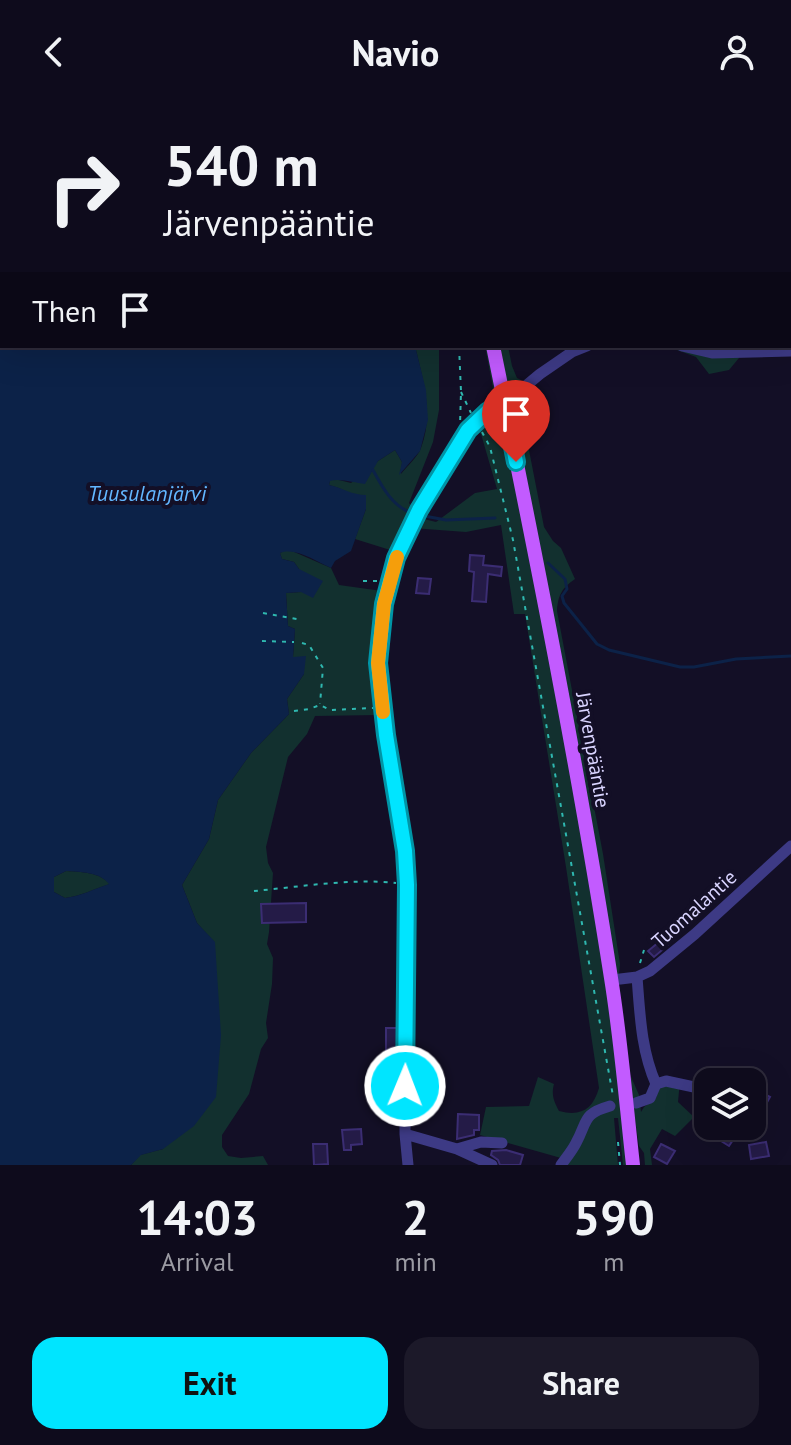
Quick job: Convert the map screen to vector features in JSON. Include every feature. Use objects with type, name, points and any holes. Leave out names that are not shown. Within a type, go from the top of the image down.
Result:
[{"type":"main road","name":"Järvenpääntie","points":[[493,348],[559,677],[612,980],[633,1165]]},
{"type":"street","points":[[408,1165],[405,1134],[407,885],[405,851],[378,663],[384,604],[396,558],[410,525],[460,441],[477,422],[504,401],[582,348]]},
{"type":"street","points":[[691,348],[712,353],[791,351]]},
{"type":"street","name":"Tuomalantie","points":[[640,976],[695,934],[791,846]]},
{"type":"street","points":[[612,980],[640,976],[643,1046],[656,1084],[650,1098],[636,1103]]},
{"type":"street","points":[[656,1084],[666,1081],[694,1087]]},
{"type":"street","points":[[561,1165],[576,1143],[586,1118],[612,1104]]},
{"type":"street","points":[[405,1134],[457,1149],[492,1165]]},
{"type":"street","points":[[457,1149],[481,1142],[502,1143]]},
{"type":"path","points":[[459,348],[460,441]]},
{"type":"path","points":[[461,392],[490,447],[513,540],[612,1104]]},
{"type":"path","points":[[363,581],[389,582]]},
{"type":"path","points":[[263,613],[297,619]]},
{"type":"path","points":[[262,641],[294,642]]},
{"type":"path","points":[[302,643],[309,645],[323,668],[320,705]]},
{"type":"path","points":[[294,711],[320,705],[330,710],[383,708]]},
{"type":"path","points":[[254,891],[381,882],[407,885]]},
{"type":"path","points":[[685,920],[687,930]]},
{"type":"path","points":[[640,976],[644,950]]},
{"type":"path","points":[[618,1140],[620,1165]]},
{"type":"green space","points":[[415,348],[439,348],[439,410],[433,442],[409,503],[420,518],[436,522],[475,493],[497,489],[481,434],[471,419],[487,405],[493,388],[485,348],[508,348],[512,366],[521,380],[525,395],[520,404],[544,527],[561,548],[575,579],[562,592],[557,611],[603,854],[620,964],[618,986],[629,1072],[639,1095],[641,1112],[656,1098],[659,1083],[680,1081],[678,1102],[694,1117],[675,1136],[662,1129],[650,1149],[652,1165],[645,1165],[635,1119],[627,1165],[623,1165],[618,1118],[614,1118],[618,1165],[558,1165],[561,1158],[480,1135],[486,1107],[529,1106],[538,1077],[554,1084],[553,1095],[559,1111],[567,1113],[585,1110],[599,1088],[525,614],[514,614],[501,525],[466,532],[412,528],[403,554],[355,539],[366,509],[349,494],[329,485],[330,480],[335,479],[351,483],[395,450],[402,462],[401,474],[419,452],[425,435],[427,410]]},
{"type":"green space","points":[[671,348],[737,348],[739,358],[729,370],[709,374],[696,357]]},
{"type":"green space","points":[[292,551],[331,568],[339,585],[382,591],[374,668],[378,715],[315,716],[307,734],[288,757],[266,847],[273,873],[267,944],[273,958],[266,1023],[268,1038],[261,1049],[249,1094],[222,1135],[222,1147],[228,1156],[263,1156],[268,1165],[131,1165],[140,1155],[163,1149],[215,943],[197,923],[182,885],[209,839],[218,800],[251,753],[289,714],[287,699],[304,674],[293,657],[295,629],[288,626],[286,593],[301,592],[299,569],[294,562],[282,559],[280,553]]},
{"type":"green space","points":[[66,871],[95,875],[110,884],[65,898],[54,892],[54,877]]},
{"type":"water","name":"Tuusulanjärvi","points":[[0,348],[416,348],[426,390],[428,420],[420,451],[399,475],[402,462],[395,450],[378,461],[365,484],[330,481],[329,485],[366,495],[366,509],[351,551],[335,561],[331,568],[299,553],[280,553],[282,559],[294,562],[299,569],[323,581],[313,598],[301,592],[286,593],[288,626],[295,629],[293,657],[306,656],[304,674],[287,699],[289,714],[251,753],[218,800],[209,839],[182,885],[197,923],[215,942],[221,1035],[216,1097],[194,1126],[163,1149],[141,1155],[131,1165],[0,1165]],"holes":[[[66,871],[84,872],[109,884],[65,898],[54,892],[54,877]]]},
{"type":"building","points":[[470,555],[484,556],[483,565],[502,567],[501,576],[488,574],[486,602],[472,601],[474,572],[469,571]]},
{"type":"building","points":[[418,578],[431,579],[429,594],[416,593]]},
{"type":"building","points":[[306,903],[306,922],[262,923],[261,904]]},
{"type":"building","points":[[670,933],[675,939],[654,957],[648,951]]},
{"type":"building","points":[[386,1028],[397,1028],[397,1053],[386,1053]]},
{"type":"building","points":[[458,1114],[479,1115],[479,1130],[474,1130],[474,1135],[457,1139]]},
{"type":"building","points":[[361,1129],[362,1144],[351,1145],[351,1150],[344,1150],[342,1130]]},
{"type":"building","points":[[719,1140],[733,1140],[729,1146]]},
{"type":"building","points":[[766,1142],[769,1156],[751,1159],[749,1145]]},
{"type":"building","points":[[313,1144],[327,1144],[328,1164],[314,1165]]},
{"type":"building","points":[[661,1144],[675,1151],[667,1164],[654,1157]]},
{"type":"building","points":[[506,1150],[523,1155],[520,1165],[500,1165],[491,1155],[492,1151]]},
{"type":"waterway","points":[[373,470],[394,501],[412,513]]},
{"type":"waterway","points":[[419,515],[446,520],[495,518]]},
{"type":"waterway","points":[[548,563],[565,579],[567,589],[562,596],[564,603],[597,644],[609,650],[680,667],[736,659],[791,656]]},
{"type":"slow traffic","points":[[383,712],[378,663],[384,604],[397,557]]},
{"type":"route","points":[[405,1086],[407,885],[405,851],[378,663],[384,604],[396,558],[410,525],[468,430],[504,401],[516,462]]}]
